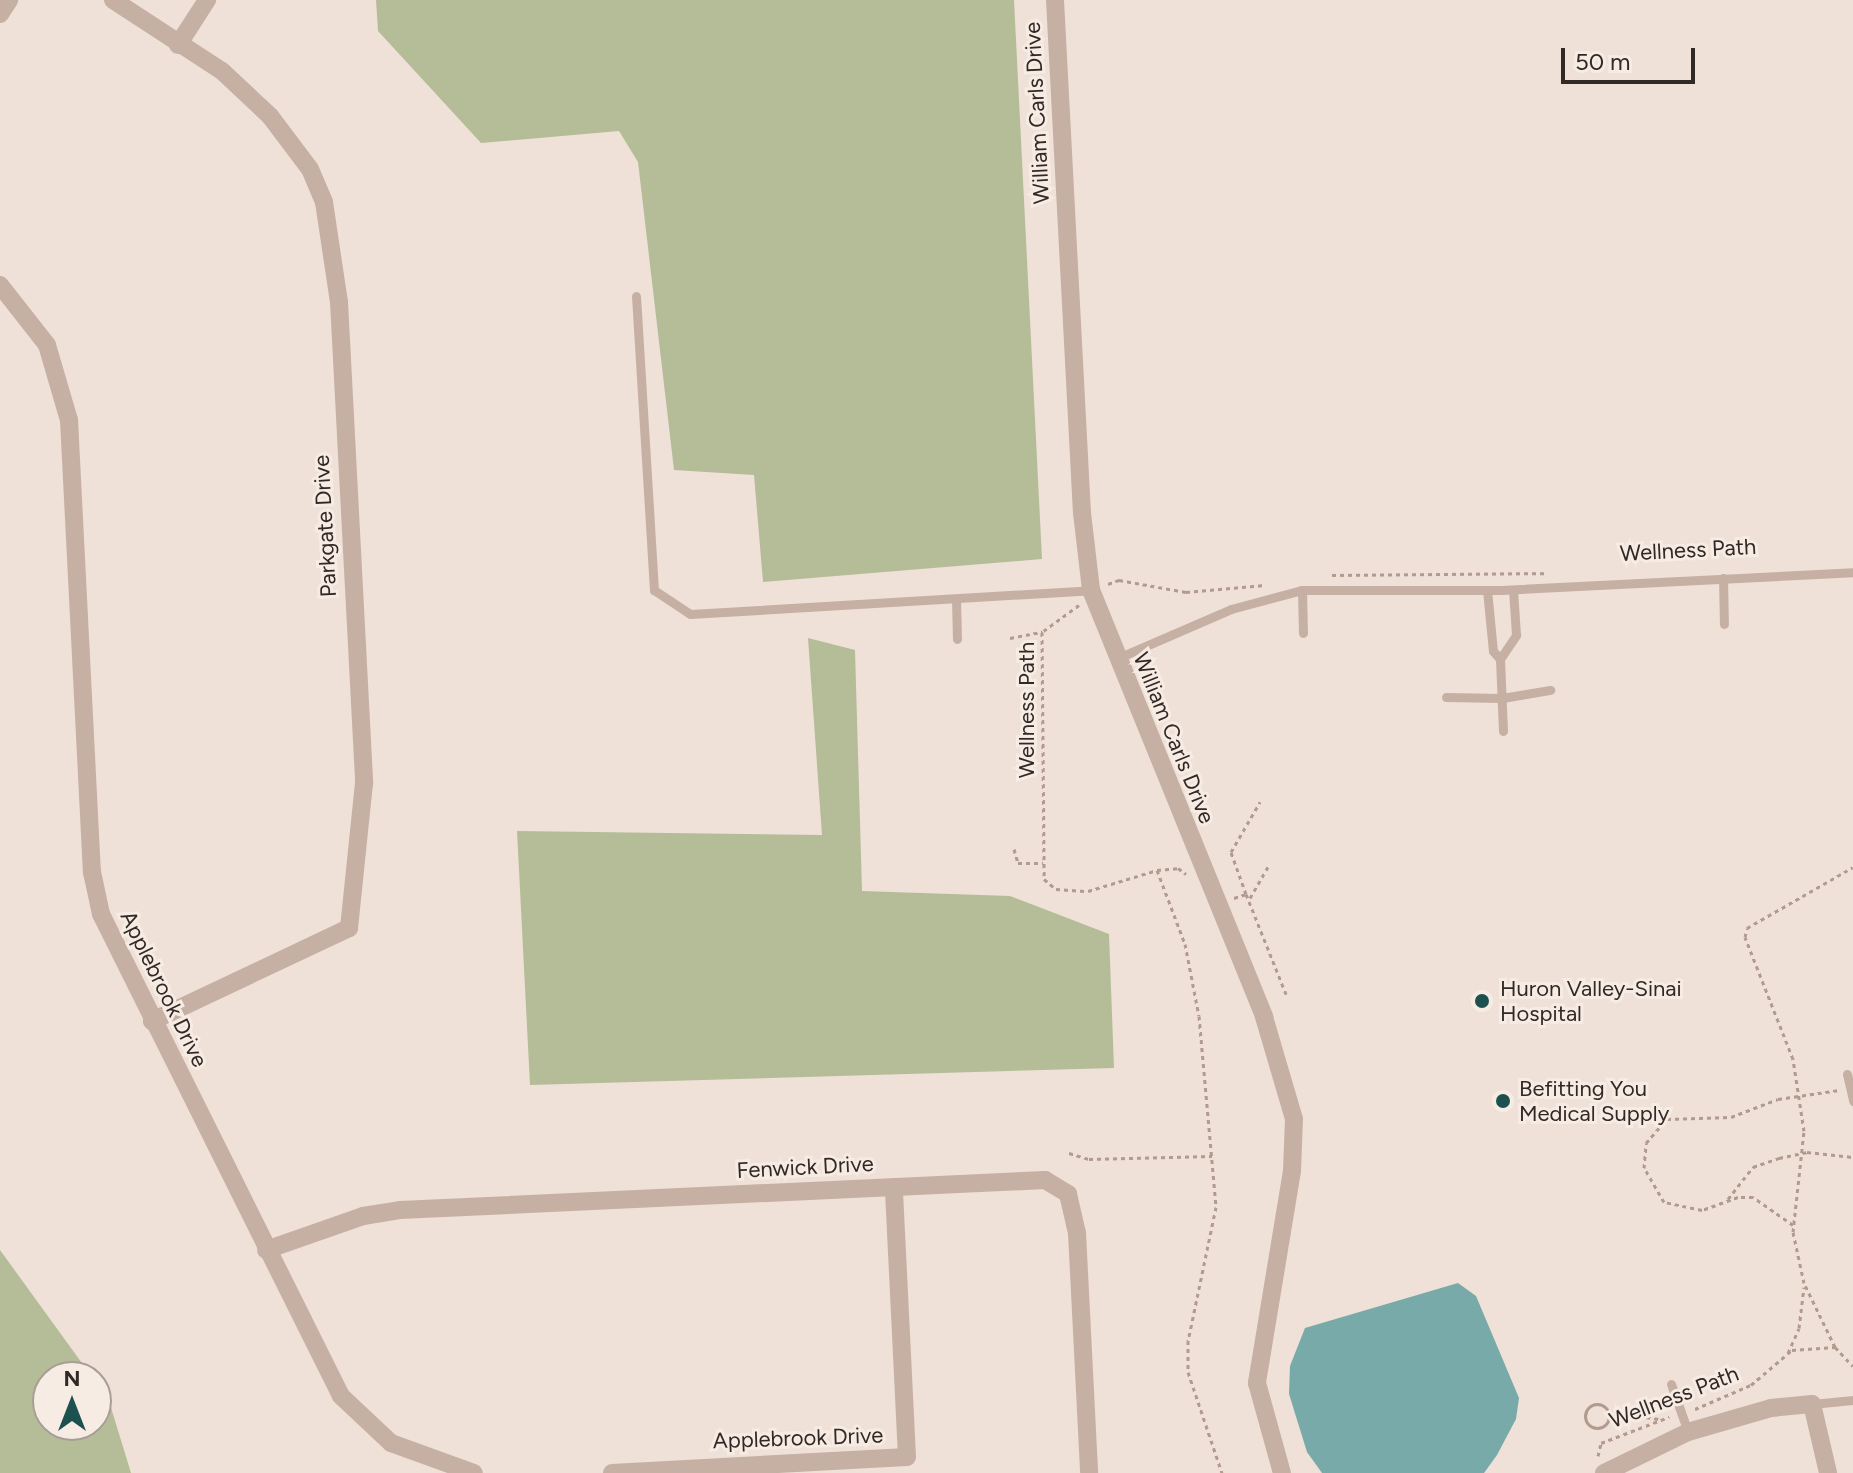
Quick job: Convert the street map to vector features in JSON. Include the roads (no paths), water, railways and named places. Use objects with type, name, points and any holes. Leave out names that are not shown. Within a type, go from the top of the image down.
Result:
[{"type":"street","points":[[0,14],[9,0]]},
{"type":"street","name":"Parkgate Drive","points":[[113,0],[222,71],[270,116],[310,169],[324,202],[339,302],[364,783],[349,928],[152,1021]]},
{"type":"street","points":[[178,45],[207,0]]},
{"type":"street","name":"William Carls Drive","points":[[1055,0],[1082,513],[1091,592],[1115,659],[1264,1017],[1292,1111],[1292,1171],[1257,1383],[1282,1473]]},
{"type":"street","name":"Applebrook Drive","points":[[0,285],[47,345],[69,420],[92,872],[101,914],[341,1396],[360,1419],[417,1456],[474,1473]]},
{"type":"street","name":"Fenwick Drive","points":[[266,1250],[363,1216],[400,1210],[1045,1180],[1068,1194],[1077,1233],[1089,1473]]},
{"type":"street","name":"Applebrook Drive","points":[[612,1473],[907,1457],[894,1187]]},
{"type":"street","points":[[1600,1468],[1685,1423],[1812,1404],[1828,1473]]},
{"type":"lane","points":[[636,296],[654,590],[690,614],[1091,592]]},
{"type":"lane","points":[[1115,659],[1231,609],[1302,590],[1513,590],[1853,572]]},
{"type":"lane","points":[[1723,578],[1724,624]]},
{"type":"lane","points":[[1302,590],[1303,633]]},
{"type":"lane","points":[[1487,590],[1493,651],[1500,659]]},
{"type":"lane","points":[[1503,731],[1500,659],[1516,635],[1513,590]]},
{"type":"lane","points":[[956,599],[957,639]]},
{"type":"lane","points":[[1446,697],[1502,698],[1550,690]]},
{"type":"lane","points":[[1847,1074],[1853,1101]]},
{"type":"lane","points":[[1671,1384],[1685,1423]]},
{"type":"lane","points":[[1812,1404],[1853,1400]]},
{"type":"water","points":[[1458,1283],[1476,1296],[1519,1398],[1516,1419],[1497,1455],[1484,1473],[1322,1473],[1307,1452],[1289,1394],[1290,1366],[1305,1328]]},
{"type":"place","name":"Huron Valley-Sinai Hospital","points":[[1482,1001]]},
{"type":"place","name":"Befitting You Medical Supply","points":[[1503,1101]]}]
